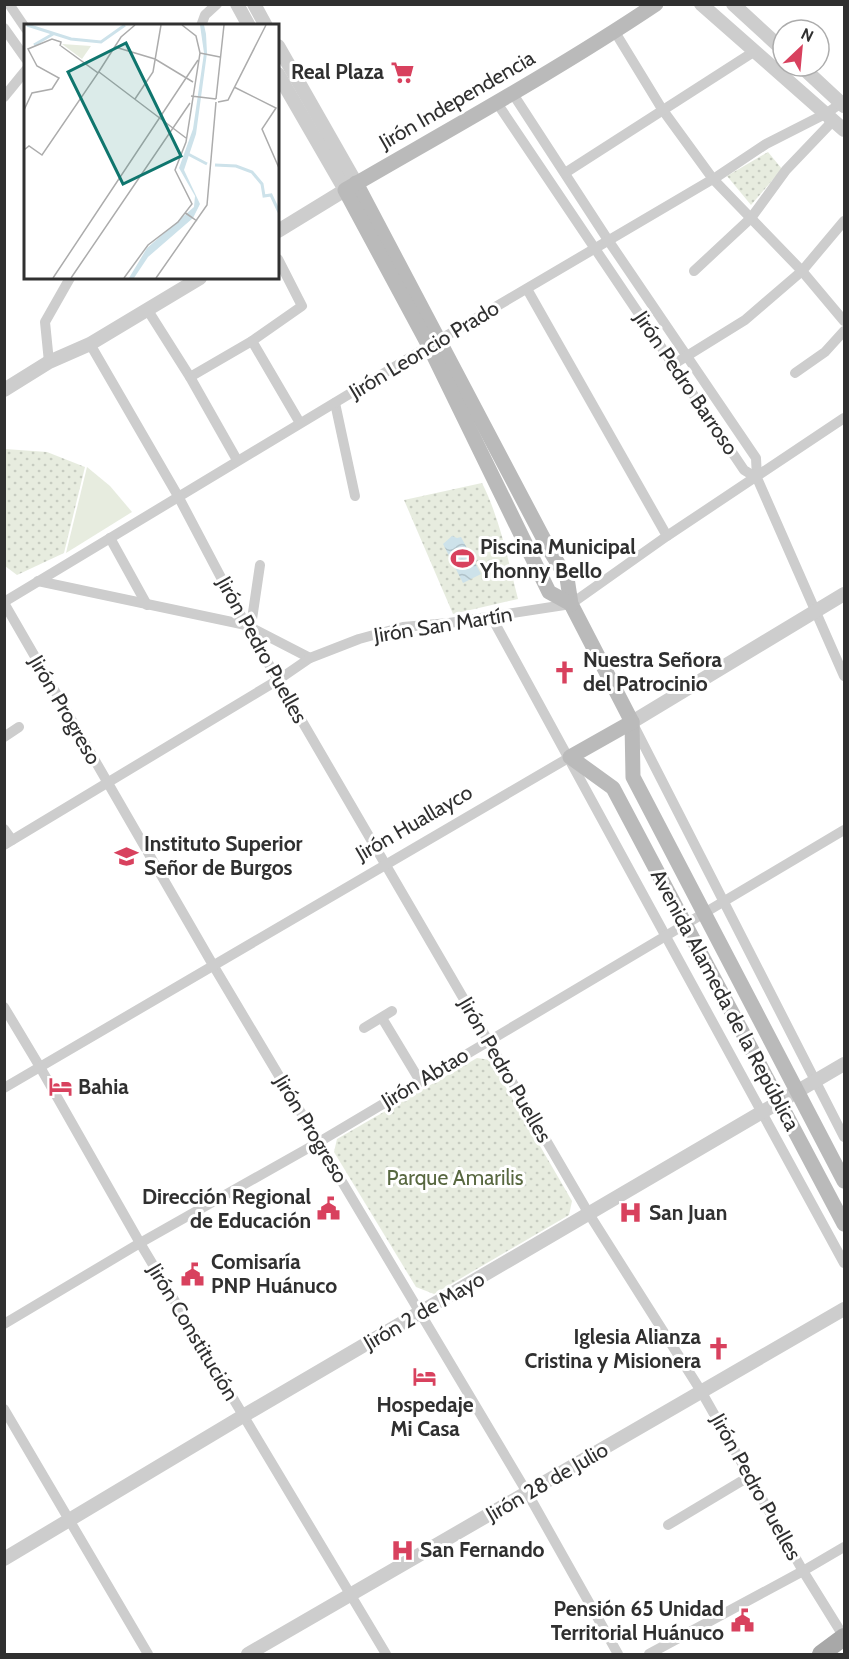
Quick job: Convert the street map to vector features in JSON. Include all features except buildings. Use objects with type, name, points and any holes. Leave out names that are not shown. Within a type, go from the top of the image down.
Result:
[{"type":"main road","name":"Jirón Independencia","points":[[351,186],[513,94],[615,32],[656,4]]},
{"type":"main road","points":[[351,186],[434,343],[567,578],[571,604]]},
{"type":"main road","points":[[434,343],[549,592],[571,604]]},
{"type":"main road","name":"Avenida Alameda de la República","points":[[571,604],[632,722],[633,777],[844,1181]]},
{"type":"main road","name":"Jirón Huallayco","points":[[570,757],[632,722]]},
{"type":"main road","name":"Avenida Alameda de la República","points":[[570,757],[613,788],[844,1224]]},
{"type":"main road","points":[[821,1654],[844,1637]]},
{"type":"street","points":[[9,4],[24,26]]},
{"type":"street","points":[[202,24],[205,15],[217,4]]},
{"type":"street","points":[[237,4],[248,24]]},
{"type":"street","points":[[254,4],[265,24]]},
{"type":"street","points":[[701,4],[844,130]]},
{"type":"street","points":[[733,4],[771,39]]},
{"type":"street","points":[[4,28],[24,56]]},
{"type":"street","points":[[615,32],[662,109],[713,179],[802,271],[844,321]]},
{"type":"street","points":[[279,48],[351,186]]},
{"type":"street","points":[[565,173],[755,51]]},
{"type":"street","points":[[4,97],[24,72]]},
{"type":"street","points":[[279,76],[351,186]]},
{"type":"street","points":[[815,78],[844,103]]},
{"type":"street","points":[[513,94],[756,458],[757,478]]},
{"type":"street","name":"Jirón Pedro Barroso","points":[[497,103],[744,470],[757,478],[844,676]]},
{"type":"street","name":"Jirón Leoncio Prado","points":[[4,602],[237,460],[713,179],[766,144],[844,103]]},
{"type":"street","points":[[694,271],[751,218],[786,170],[828,126],[830,122],[827,113]]},
{"type":"street","name":"Jirón Independencia","points":[[279,230],[351,186]]},
{"type":"street","points":[[674,364],[745,320],[802,271],[844,221]]},
{"type":"street","points":[[190,377],[252,341],[302,306],[279,261]]},
{"type":"street","points":[[49,362],[45,322],[69,279]]},
{"type":"street","points":[[4,390],[49,362],[90,344],[198,279]]},
{"type":"street","points":[[527,289],[667,536]]},
{"type":"street","points":[[147,309],[190,377],[237,460]]},
{"type":"street","points":[[795,373],[825,352],[844,331]]},
{"type":"street","points":[[252,341],[300,423]]},
{"type":"street","name":"Jirón Pedro Puelles","points":[[90,344],[178,496],[278,680],[385,865],[589,1214],[701,1391],[803,1571],[844,1637]]},
{"type":"street","points":[[335,403],[355,496]]},
{"type":"street","name":"Jirón San Martín","points":[[8,843],[278,680],[310,657],[358,639],[403,627],[571,604],[667,536],[844,418]]},
{"type":"street","points":[[110,538],[147,605]]},
{"type":"street","points":[[248,626],[260,565]]},
{"type":"street","points":[[38,581],[248,626],[310,657]]},
{"type":"street","name":"Jirón Huallayco","points":[[632,722],[844,594]]},
{"type":"street","name":"Jirón Progreso","points":[[4,602],[213,965],[528,1494],[618,1654]]},
{"type":"street","name":"Avenida Alameda de la República","points":[[491,616],[570,757],[844,1263]]},
{"type":"street","name":"Avenida Alameda de la República","points":[[632,722],[844,1137]]},
{"type":"street","points":[[4,737],[20,727]]},
{"type":"street","name":"Jirón Huallayco","points":[[4,1088],[570,757]]},
{"type":"street","points":[[4,829],[8,843]]},
{"type":"street","name":"Jirón Abtao","points":[[4,1324],[140,1243],[319,1142],[844,830]]},
{"type":"street","name":"Jirón Constitución","points":[[4,1008],[40,1066],[140,1243],[386,1654]]},
{"type":"street","points":[[364,1028],[392,1011]]},
{"type":"street","points":[[382,1017],[420,1081]]},
{"type":"street","name":"Jirón 2 de Mayo","points":[[4,1559],[243,1416],[844,1064]]},
{"type":"street","name":"Jirón 28 de Julio","points":[[248,1654],[528,1494],[844,1309]]},
{"type":"street","points":[[4,1409],[148,1654]]},
{"type":"street","points":[[668,1524],[750,1476]]},
{"type":"street","points":[[649,1654],[844,1547]]},
{"type":"green space","points":[[768,152],[782,169],[751,205],[727,176]]},
{"type":"green space","points":[[5,449],[47,452],[85,467],[64,553],[17,575],[5,566]]},
{"type":"green space","points":[[87,467],[110,486],[132,512],[66,553]]},
{"type":"green space","points":[[482,483],[499,525],[518,599],[453,614],[404,500]]},
{"type":"green space","name":"Parque Amarilis","points":[[477,1058],[490,1060],[572,1201],[569,1215],[434,1294],[416,1287],[334,1152],[337,1139]]},
{"type":"water","name":"Piscina Municipal Yhonny Bello","points":[[452,536],[461,537],[481,574],[463,583],[443,544]]},
{"type":"place","name":"Real Plaza","points":[[402,72]]},
{"type":"place","name":"Piscina Municipal Yhonny Bello","points":[[462,559]]},
{"type":"place","name":"Nuestra Señora del Patrocinio","points":[[565,672]]},
{"type":"place","name":"Instituto Superior Señor de Burgos","points":[[126,856]]},
{"type":"place","name":"Bahia","points":[[60,1087]]},
{"type":"place","name":"Dirección Regional de Educación","points":[[329,1209]]},
{"type":"place","name":"San Juan","points":[[631,1213]]},
{"type":"place","name":"Comisaría PNP Huánuco","points":[[193,1274]]},
{"type":"place","name":"Iglesia Alianza Cristina y Misionera","points":[[719,1349]]},
{"type":"place","name":"Hospedaje Mi Casa","points":[[425,1377]]},
{"type":"place","name":"San Fernando","points":[[402,1550]]},
{"type":"place","name":"Pensión 65 Unidad Territorial Huánuco","points":[[742,1621]]}]
